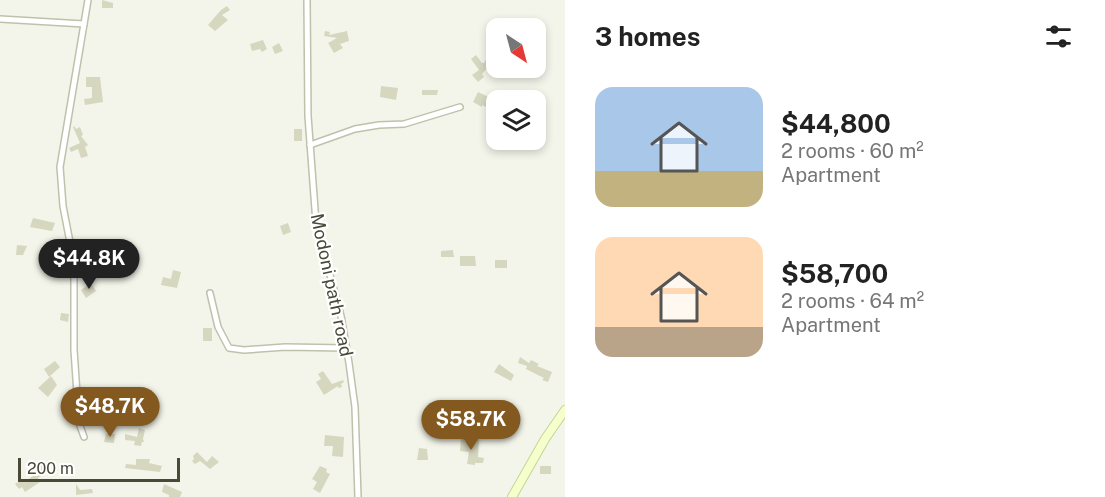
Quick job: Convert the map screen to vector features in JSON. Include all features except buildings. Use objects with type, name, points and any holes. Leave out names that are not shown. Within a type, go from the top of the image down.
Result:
[{"type":"street","points":[[84,437],[79,423],[74,350],[74,263],[60,182],[60,167],[88,0]]},
{"type":"street","name":"Modoni path road","points":[[307,0],[306,64],[316,223],[341,316],[346,348],[355,407],[358,497]]},
{"type":"street","points":[[0,20],[84,24]]},
{"type":"street","points":[[310,144],[355,129],[411,123],[460,107]]},
{"type":"street","points":[[210,292],[218,327],[229,348],[244,350],[285,347],[346,348]]},
{"type":"street","points":[[512,497],[545,439],[565,410]]}]
